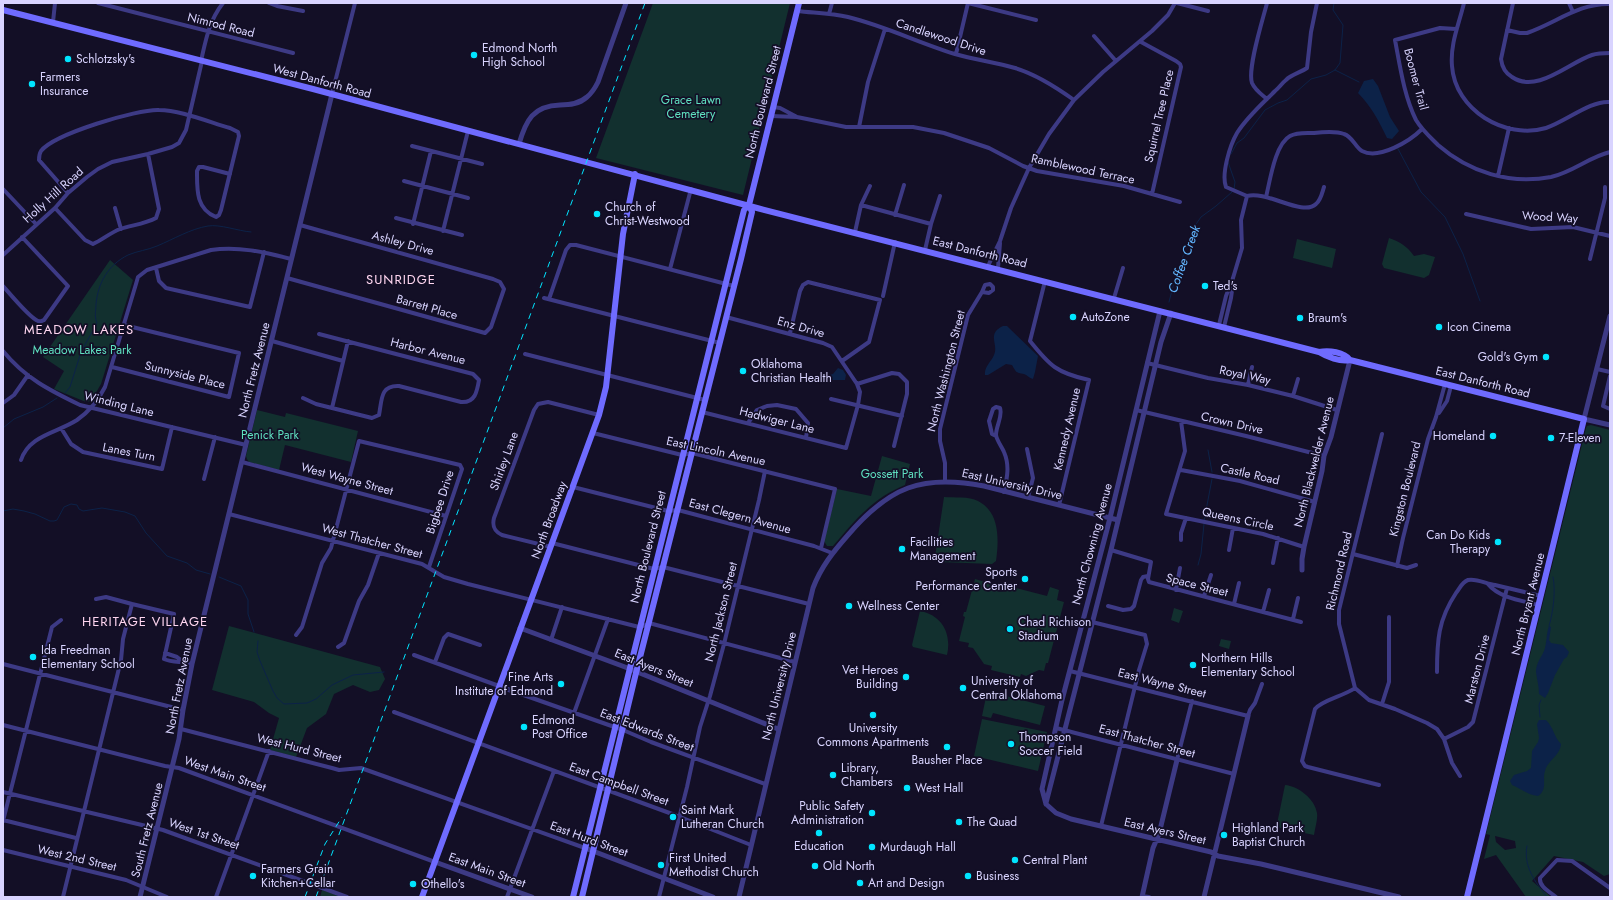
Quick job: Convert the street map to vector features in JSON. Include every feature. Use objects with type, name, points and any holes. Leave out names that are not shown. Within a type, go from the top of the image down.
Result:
[{"type":"main road","name":"North Boulevard Street","points":[[573,897],[725,284],[744,210],[749,205],[799,3]]},
{"type":"main road","name":"West Danforth Road","points":[[3,10],[332,94],[635,174]]},
{"type":"main road","name":"East Danforth Road","points":[[635,174],[749,205],[1045,280],[1319,352],[1326,350],[1346,356],[1350,360],[1584,419]]},
{"type":"main road","name":"North Broadway","points":[[422,897],[599,415],[604,397],[607,375],[620,256],[627,209],[635,174]]},
{"type":"main road","name":"North Boulevard Street","points":[[582,897],[636,672],[752,212],[749,205]]},
{"type":"main road","points":[[716,321],[726,317]]},
{"type":"main road","points":[[692,415],[702,412]]},
{"type":"main road","name":"North Bryant Avenue","points":[[1467,897],[1584,419]]},
{"type":"street","points":[[52,22],[55,3]]},
{"type":"street","name":"Nimrod Road","points":[[98,3],[293,53]]},
{"type":"street","name":"Holly Hill Road","points":[[3,255],[55,208],[68,193],[87,177],[112,162],[148,154],[179,143],[186,130],[208,32],[214,14],[223,3]]},
{"type":"street","points":[[269,3],[303,12]]},
{"type":"street","name":"North Fretz Avenue","points":[[173,767],[192,664],[355,3]]},
{"type":"street","points":[[520,144],[525,125],[537,111],[548,106],[574,104],[587,98],[592,92],[598,82],[626,3]]},
{"type":"street","points":[[829,14],[832,3]]},
{"type":"street","points":[[956,54],[968,3],[1036,20]]},
{"type":"street","points":[[988,266],[1029,168],[1049,134],[1074,100],[1116,61],[1141,42],[1168,15],[1176,3],[1208,11]]},
{"type":"street","points":[[1267,3],[1250,78],[1256,90],[1267,99]]},
{"type":"street","points":[[1317,3],[1311,32],[1307,68],[1284,81],[1237,133],[1228,158],[1225,178],[1226,187],[1247,196],[1251,194],[1307,208],[1316,205],[1324,187]]},
{"type":"street","points":[[1464,3],[1456,29],[1452,67],[1459,90],[1469,106],[1475,111],[1493,123],[1509,128],[1535,130],[1545,128],[1595,104],[1604,101],[1610,102]]},
{"type":"street","points":[[1513,3],[1501,54],[1502,65],[1509,76],[1522,82],[1538,81],[1591,56],[1610,53]]},
{"type":"street","points":[[1569,3],[1573,12]]},
{"type":"street","points":[[1507,30],[1527,33],[1579,8],[1594,4],[1610,4]]},
{"type":"street","name":"Candlewood Drive","points":[[797,11],[829,14],[861,21],[982,62],[1015,68],[1026,72],[1065,93],[1074,100]]},
{"type":"street","name":"Boomer Trail","points":[[1456,29],[1440,28],[1395,40],[1411,108],[1422,129],[1456,159],[1478,170],[1498,176],[1520,179],[1550,177],[1563,174],[1596,156],[1610,152]]},
{"type":"street","points":[[859,127],[868,82],[885,29]]},
{"type":"street","points":[[1094,36],[1116,61]]},
{"type":"street","name":"Squirrel Tree Place","points":[[1141,42],[1176,61],[1181,67],[1152,194]]},
{"type":"street","name":"Ramblewood Terrace","points":[[773,107],[780,108],[797,117]]},
{"type":"street","points":[[68,193],[39,160],[39,155],[42,150],[81,129],[147,110],[169,111],[230,128],[238,132],[239,136],[230,174],[221,210],[219,215],[216,217],[201,205],[198,200],[197,171],[202,167],[230,174]]},
{"type":"street","name":"Ramblewood Terrace","points":[[771,116],[797,117],[846,127],[913,127],[944,132],[989,148],[1029,168],[1071,178],[1124,186],[1180,202]]},
{"type":"street","points":[[1498,176],[1509,128]]},
{"type":"street","points":[[1266,197],[1281,145],[1290,136],[1301,133],[1320,132],[1345,134],[1353,140],[1360,149],[1369,153],[1395,148],[1412,138],[1422,129]]},
{"type":"street","points":[[443,231],[468,130]]},
{"type":"street","points":[[412,146],[461,157],[482,164]]},
{"type":"street","points":[[413,224],[431,150]]},
{"type":"street","points":[[55,208],[89,243],[93,244],[107,235],[121,229],[156,218],[158,214],[148,154]]},
{"type":"street","points":[[404,181],[468,198]]},
{"type":"street","points":[[895,215],[904,185]]},
{"type":"street","points":[[855,232],[861,205],[870,186]]},
{"type":"street","points":[[1590,259],[1605,198],[1605,187]]},
{"type":"street","points":[[3,189],[36,224]]},
{"type":"street","points":[[670,269],[691,189]]},
{"type":"street","points":[[925,250],[940,196]]},
{"type":"street","points":[[1221,326],[1226,296],[1242,248],[1241,220],[1247,196]]},
{"type":"street","points":[[861,205],[931,224]]},
{"type":"street","points":[[115,208],[121,229]]},
{"type":"street","name":"Wood Way","points":[[1466,214],[1531,229],[1573,227],[1610,236]]},
{"type":"street","points":[[396,218],[413,224],[462,236]]},
{"type":"street","name":"Ashley Drive","points":[[300,225],[500,282]]},
{"type":"street","points":[[3,286],[31,316],[41,321],[44,320],[68,286],[22,237]]},
{"type":"street","points":[[998,268],[1000,240]]},
{"type":"street","points":[[842,361],[869,342],[895,242]]},
{"type":"street","points":[[720,343],[546,299],[566,250],[570,245],[576,245],[620,256],[734,286]]},
{"type":"street","points":[[21,460],[23,452],[34,440],[76,421],[92,408],[98,400],[105,387],[112,367],[138,277],[147,270],[221,248],[234,248],[264,252],[291,259]]},
{"type":"street","points":[[156,268],[159,281],[166,288],[250,307],[264,252]]},
{"type":"street","points":[[1114,298],[1123,268]]},
{"type":"street","name":"Barrett Place","points":[[287,278],[485,333],[492,328],[504,289],[500,282]]},
{"type":"street","name":"Kennedy Avenue","points":[[1045,280],[1030,341],[1048,362],[1063,374],[1089,380],[1059,505]]},
{"type":"street","points":[[790,333],[800,290],[803,285],[808,282],[881,298]]},
{"type":"street","name":"North Washington Street","points":[[946,481],[945,463],[940,440],[940,429],[968,315],[982,292]]},
{"type":"street","name":"North Chowning Avenue","points":[[1046,804],[1042,789],[1056,728],[1110,518],[1160,311]]},
{"type":"street","name":"North Chowning Avenue","points":[[1046,804],[1111,550],[1155,365],[1171,313]]},
{"type":"street","name":"North Bryant Avenue","points":[[1584,419],[1610,316]]},
{"type":"street","name":"Enz Drive","points":[[726,317],[790,333],[832,347],[857,384],[860,392],[858,405],[846,448]]},
{"type":"street","name":"Sunnyside Place","points":[[112,367],[230,397],[239,353],[124,325]]},
{"type":"street","name":"Harbor Avenue","points":[[303,398],[316,404],[372,418],[379,415],[384,393],[387,388],[391,386],[399,386],[467,403],[474,397],[479,385],[479,380],[473,374],[319,334]]},
{"type":"street","points":[[272,341],[344,361]]},
{"type":"street","points":[[332,408],[348,341]]},
{"type":"street","name":"Winding Lane","points":[[3,351],[18,368],[54,392],[80,405],[246,445]]},
{"type":"street","points":[[525,354],[705,400]]},
{"type":"street","name":"North Blackwelder Avenue","points":[[1302,570],[1304,547],[1322,471],[1324,456],[1331,437],[1350,360]]},
{"type":"street","name":"Royal Way","points":[[1147,363],[1208,378],[1248,384],[1337,410]]},
{"type":"street","points":[[1248,384],[1252,367]]},
{"type":"street","points":[[1597,369],[1610,372]]},
{"type":"street","points":[[857,384],[892,373],[899,374],[908,382],[908,394],[894,446]]},
{"type":"street","points":[[3,403],[14,395],[28,375]]},
{"type":"street","points":[[1610,376],[1603,406],[1610,409]]},
{"type":"street","points":[[1293,396],[1298,379]]},
{"type":"street","name":"Kingston Boulevard","points":[[1397,566],[1426,446],[1448,385]]},
{"type":"street","points":[[831,400],[902,416]]},
{"type":"street","name":"Shirley Lane","points":[[551,545],[502,535],[495,531],[493,521],[534,410],[538,404],[548,402],[599,415]]},
{"type":"street","points":[[748,423],[757,410],[766,406],[777,405],[796,409],[808,423],[806,438]]},
{"type":"street","points":[[996,436],[1001,412],[1000,408],[998,407],[993,409],[989,420],[992,434],[996,436],[1008,464],[1004,492]]},
{"type":"street","name":"Crown Drive","points":[[1136,410],[1324,456]]},
{"type":"street","name":"Hadwiger Lane","points":[[702,412],[846,448]]},
{"type":"street","name":"East Danforth Road","points":[[1584,419],[1610,425]]},
{"type":"street","points":[[1180,470],[1185,451],[1181,422]]},
{"type":"street","name":"Lanes Turn","points":[[61,428],[71,444],[83,452],[162,469],[172,427]]},
{"type":"street","name":"East Lincoln Avenue","points":[[593,432],[682,455],[692,453],[835,489],[821,548]]},
{"type":"street","name":"Richmond Road","points":[[1355,688],[1338,615],[1382,434]]},
{"type":"street","points":[[204,479],[215,437]]},
{"type":"street","name":"Bigbee Drive","points":[[346,489],[359,440],[460,465],[462,469],[429,567]]},
{"type":"street","points":[[1027,449],[1033,478],[1028,497]]},
{"type":"street","name":"West Wayne Street","points":[[242,462],[446,516]]},
{"type":"street","name":"Castle Road","points":[[1180,470],[1240,481],[1315,502]]},
{"type":"street","name":"Queens Circle","points":[[1180,470],[1166,514],[1263,534],[1304,547]]},
{"type":"street","name":"North Jackson Street","points":[[659,897],[694,758],[700,727],[724,644],[765,471]]},
{"type":"street","name":"East University Drive","points":[[881,502],[912,487],[946,481],[962,482],[1118,520]]},
{"type":"street","name":"East Clegern Avenue","points":[[572,487],[668,512],[678,510],[821,548],[832,553]]},
{"type":"street","points":[[296,635],[302,627],[322,563],[330,551],[346,489]]},
{"type":"street","name":"North University Drive","points":[[739,897],[778,729],[809,604],[817,578],[832,553],[862,518],[881,502]]},
{"type":"street","name":"West Thatcher Street","points":[[229,514],[429,567],[444,577],[531,599]]},
{"type":"street","points":[[1181,540],[1181,533],[1186,518]]},
{"type":"street","points":[[1229,550],[1233,528]]},
{"type":"street","points":[[1272,563],[1278,538]]},
{"type":"street","points":[[551,545],[654,569],[663,567],[809,604]]},
{"type":"street","name":"Space Street","points":[[1111,550],[1151,562],[1148,576],[1149,582],[1301,622]]},
{"type":"street","points":[[338,647],[344,643],[359,601],[368,585],[379,553]]},
{"type":"street","points":[[1353,554],[1407,568],[1416,565]]},
{"type":"street","points":[[1176,590],[1180,568]]},
{"type":"street","points":[[1204,596],[1211,575]]},
{"type":"street","points":[[1108,606],[1123,610],[1131,609],[1134,606],[1141,580],[1148,576]]},
{"type":"street","points":[[1437,672],[1439,632],[1447,606],[1463,583],[1470,580],[1541,596]]},
{"type":"street","points":[[1234,604],[1239,583]]},
{"type":"street","points":[[1488,584],[1493,590],[1505,595],[1539,604]]},
{"type":"street","name":"Marston Drive","points":[[1444,739],[1468,727],[1473,722],[1507,588]]},
{"type":"street","points":[[1263,612],[1269,590]]},
{"type":"street","points":[[96,599],[106,597],[174,614],[164,654],[177,657],[182,661],[192,664]]},
{"type":"street","points":[[1293,619],[1298,598]]},
{"type":"street","points":[[531,599],[639,627],[649,623],[795,662]]},
{"type":"street","points":[[63,897],[76,838],[121,660],[123,639],[132,604]]},
{"type":"street","points":[[551,640],[562,607]]},
{"type":"street","points":[[1382,704],[1389,682],[1389,617]]},
{"type":"street","points":[[574,713],[596,656],[608,619]]},
{"type":"street","points":[[61,620],[52,627],[3,820],[76,838]]},
{"type":"street","points":[[1092,622],[1145,635],[1147,644],[1134,687],[1101,826]]},
{"type":"street","name":"East Ayers Street","points":[[520,628],[596,656],[778,729]]},
{"type":"street","points":[[435,662],[444,638],[448,634],[480,645]]},
{"type":"street","points":[[414,655],[499,686]]},
{"type":"street","points":[[3,664],[183,710]]},
{"type":"street","name":"East Wayne Street","points":[[1070,671],[1248,716]]},
{"type":"street","points":[[1204,897],[1248,716],[1255,703],[1262,684]]},
{"type":"street","name":"East Edwards Street","points":[[499,686],[623,730],[765,784]]},
{"type":"street","points":[[1379,785],[1305,766],[1302,761],[1315,709],[1321,703],[1336,698],[1355,688],[1369,700],[1427,723],[1437,729],[1444,739],[1452,763],[1460,776]]},
{"type":"street","points":[[1149,897],[1142,896],[1153,848],[1158,839],[1192,701]]},
{"type":"street","name":"East Campbell Street","points":[[394,712],[478,744],[608,790],[751,845]]},
{"type":"street","name":"West Main Street","points":[[3,725],[179,768],[435,862]]},
{"type":"street","name":"East Thatcher Street","points":[[1056,728],[1234,774]]},
{"type":"street","name":"West Hurd Street","points":[[181,729],[339,770],[362,768],[457,802]]},
{"type":"street","points":[[216,897],[269,751]]},
{"type":"street","name":"South Fretz Avenue","points":[[140,897],[173,767]]},
{"type":"street","points":[[507,897],[554,771]]},
{"type":"street","name":"West 1st Street","points":[[3,792],[157,829],[231,854],[347,897]]},
{"type":"street","name":"East Hurd Street","points":[[457,802],[664,877],[713,897]]},
{"type":"street","name":"East Ayers Street","points":[[1046,804],[1051,810],[1062,816],[1158,839],[1218,856],[1261,864],[1399,897]]},
{"type":"street","name":"West 2nd Street","points":[[3,850],[126,880],[167,897]]},
{"type":"street","points":[[1556,897],[1541,885],[1540,878],[1557,860],[1577,864],[1610,888]]},
{"type":"street","name":"East Main Street","points":[[435,862],[532,897]]},
{"type":"green space","name":"Grace Lawn Cemetery","points":[[653,3],[790,3],[743,195],[596,158]]},
{"type":"green space","points":[[1389,238],[1403,245],[1414,256],[1424,254],[1435,257],[1429,275],[1424,278],[1384,268],[1382,264]]},
{"type":"green space","points":[[1297,239],[1336,249],[1332,268],[1293,258]]},
{"type":"green space","name":"Meadow Lakes Park","points":[[110,260],[133,280],[101,384],[91,401],[86,402],[54,389],[64,371],[43,357]]},
{"type":"green space","name":"Penick Park","points":[[257,410],[285,417],[286,413],[358,431],[351,462],[285,445],[279,470],[249,462],[246,456]]},
{"type":"green space","points":[[1591,425],[1610,430],[1610,874],[1604,876],[1583,862],[1554,856],[1532,881],[1551,897],[1526,897],[1496,855],[1484,859],[1490,835],[1486,834],[1587,426]],"holes":[[[1495,836],[1515,841],[1516,848],[1505,850],[1496,842]]]},
{"type":"green space","name":"Gossett Park","points":[[882,456],[910,464],[905,485],[883,496],[874,503],[857,519],[833,546],[827,546],[824,541],[837,489],[871,496]]},
{"type":"green space","points":[[944,497],[974,499],[991,512],[996,527],[998,544],[996,561],[992,564],[939,562],[935,557]]},
{"type":"green space","name":"Chad Richison Stadium","points":[[975,579],[1047,596],[1050,587],[1059,590],[1057,600],[1064,602],[1048,663],[1046,663],[1044,671],[1039,670],[1026,676],[1021,674],[1020,677],[991,670],[992,666],[984,664],[973,648],[968,647],[969,643],[959,641],[965,617],[963,616],[964,612],[966,612]]},
{"type":"green space","points":[[1174,608],[1183,611],[1179,623],[1171,620]]},
{"type":"green space","points":[[920,611],[928,613],[940,621],[944,627],[948,640],[947,655],[913,647],[912,645]]},
{"type":"green space","points":[[229,626],[380,667],[385,679],[379,690],[370,692],[353,685],[334,694],[326,714],[307,728],[296,757],[270,750],[279,718],[254,702],[212,690]]},
{"type":"green space","points":[[1221,639],[1231,641],[1229,649],[1219,646]]},
{"type":"green space","points":[[998,694],[1045,706],[1040,725],[993,713],[991,718],[982,716],[986,697],[996,700]]},
{"type":"green space","name":"Thompson Soccer Field","points":[[982,719],[1047,732],[1038,771],[974,756]]},
{"type":"green space","points":[[1285,785],[1295,788],[1305,794],[1316,808],[1317,821],[1314,835],[1280,828],[1277,824]]},
{"type":"green space","points":[[322,890],[342,897],[320,897]]},
{"type":"water","points":[[1373,79],[1378,86],[1390,117],[1399,131],[1392,139],[1387,138],[1367,103],[1358,93],[1364,81]]},
{"type":"water","points":[[1003,326],[1007,326],[1038,356],[1033,379],[1025,374],[1016,372],[1012,365],[1006,364],[988,375],[985,375],[986,369],[993,358],[995,351],[995,332]]},
{"type":"water","points":[[838,368],[843,370],[846,375],[845,380],[825,380],[826,376],[833,374]]},
{"type":"water","points":[[1549,626],[1551,627],[1549,640],[1551,643],[1563,645],[1569,652],[1555,675],[1545,698],[1539,694],[1536,669],[1545,648]]},
{"type":"water","points":[[1539,720],[1546,720],[1561,744],[1558,752],[1546,767],[1544,774],[1544,787],[1538,796],[1512,785],[1510,781],[1514,775],[1527,771],[1531,768],[1532,751],[1539,738],[1537,724]]},
{"type":"waterway","name":"Coffee Creek","points":[[1231,154],[1237,143],[1244,138],[1265,110],[1287,100],[1311,79],[1326,75],[1335,70],[1340,63],[1343,25],[1333,10],[1334,3]]},
{"type":"waterway","points":[[1335,70],[1359,82]]},
{"type":"waterway","points":[[1397,147],[1421,192],[1445,217],[1463,254],[1480,301]]},
{"type":"waterway","name":"Coffee Creek","points":[[1228,162],[1235,182],[1234,189]]},
{"type":"waterway","name":"Coffee Creek","points":[[1169,302],[1176,275],[1194,227],[1201,217],[1232,192]]},
{"type":"waterway","points":[[65,393],[70,387],[81,352],[97,323],[95,314],[99,289],[105,275],[115,264],[128,255],[154,247],[201,227],[218,226],[251,232]]},
{"type":"waterway","points":[[3,428],[14,419],[43,407],[57,398]]},
{"type":"waterway","name":"Coffee Creek","points":[[1208,450],[1212,472]]},
{"type":"waterway","name":"Coffee Creek","points":[[1204,521],[1212,479]]},
{"type":"waterway","points":[[3,511],[13,509],[24,511],[50,521],[57,520],[64,507],[71,504],[77,505],[79,509],[83,511],[102,508],[125,512],[135,516],[146,533],[167,556],[187,563],[196,570],[210,574]]},
{"type":"waterway","name":"Coffee Creek","points":[[1198,565],[1201,554],[1204,524]]},
{"type":"waterway","points":[[219,577],[241,586],[248,600],[248,614],[254,632]]},
{"type":"waterway","points":[[1549,626],[1554,602],[1553,577]]},
{"type":"waterway","points":[[258,641],[257,652],[260,661],[273,691],[277,698],[284,704],[307,703],[316,699],[332,685],[353,675],[384,672]]},
{"type":"waterway","points":[[1540,717],[1539,705],[1541,700]]},
{"type":"waterway","points":[[1527,846],[1526,853],[1528,867],[1534,880],[1547,897]]},
{"type":"railway","points":[[316,897],[645,3]]},
{"type":"railway","points":[[305,897],[325,844],[342,817]]},
{"type":"place","name":"Edmond North High School","points":[[474,55]]},
{"type":"place","name":"Schlotzsky's","points":[[68,59]]},
{"type":"place","name":"Farmers Insurance","points":[[32,84]]},
{"type":"place","name":"Church of Christ-Westwood","points":[[597,214]]},
{"type":"place","name":"Ted's","points":[[1205,286]]},
{"type":"place","name":"AutoZone","points":[[1073,317]]},
{"type":"place","name":"Braum's","points":[[1300,318]]},
{"type":"place","name":"Icon Cinema","points":[[1439,327]]},
{"type":"place","name":"Gold's Gym","points":[[1546,357]]},
{"type":"place","name":"Oklahoma Christian Health","points":[[743,371]]},
{"type":"place","name":"Homeland","points":[[1493,436]]},
{"type":"place","name":"7-Eleven","points":[[1551,438]]},
{"type":"place","name":"Can Do Kids Therapy","points":[[1498,542]]},
{"type":"place","name":"Facilities Management","points":[[902,549]]},
{"type":"place","name":"Sports Performance Center","points":[[1025,579]]},
{"type":"place","name":"Wellness Center","points":[[849,606]]},
{"type":"place","name":"Chad Richison Stadium","points":[[1010,629]]},
{"type":"place","name":"Ida Freedman Elementary School","points":[[33,657]]},
{"type":"place","name":"Northern Hills Elementary School","points":[[1193,665]]},
{"type":"place","name":"Vet Heroes Building","points":[[906,677]]},
{"type":"place","name":"Fine Arts Institute of Edmond","points":[[561,684]]},
{"type":"place","name":"University of Central Oklahoma","points":[[963,688]]},
{"type":"place","name":"University Commons Apartments","points":[[873,715]]},
{"type":"place","name":"Edmond Post Office","points":[[524,727]]},
{"type":"place","name":"Thompson Soccer Field","points":[[1011,744]]},
{"type":"place","name":"Bausher Place","points":[[947,747]]},
{"type":"place","name":"Library, Chambers","points":[[833,775]]},
{"type":"place","name":"West Hall","points":[[907,788]]},
{"type":"place","name":"Public Safety Administration","points":[[872,813]]},
{"type":"place","name":"Saint Mark Lutheran Church","points":[[673,817]]},
{"type":"place","name":"The Quad","points":[[959,822]]},
{"type":"place","name":"Education","points":[[819,833]]},
{"type":"place","name":"Highland Park Baptist Church","points":[[1224,835]]},
{"type":"place","name":"Murdaugh Hall","points":[[872,847]]},
{"type":"place","name":"Central Plant","points":[[1015,860]]},
{"type":"place","name":"First United Methodist Church","points":[[661,865]]},
{"type":"place","name":"Old North","points":[[815,866]]},
{"type":"place","name":"Farmers Grain Kitchen+Cellar","points":[[253,876]]},
{"type":"place","name":"Business","points":[[968,876]]},
{"type":"place","name":"Art and Design","points":[[860,883]]},
{"type":"place","name":"Othello's","points":[[413,884]]},
{"type":"district","name":"SUNRIDGE","points":[[401,279]]},
{"type":"district","name":"MEADOW LAKES","points":[[79,329]]},
{"type":"district","name":"HERITAGE VILLAGE","points":[[145,621]]}]
